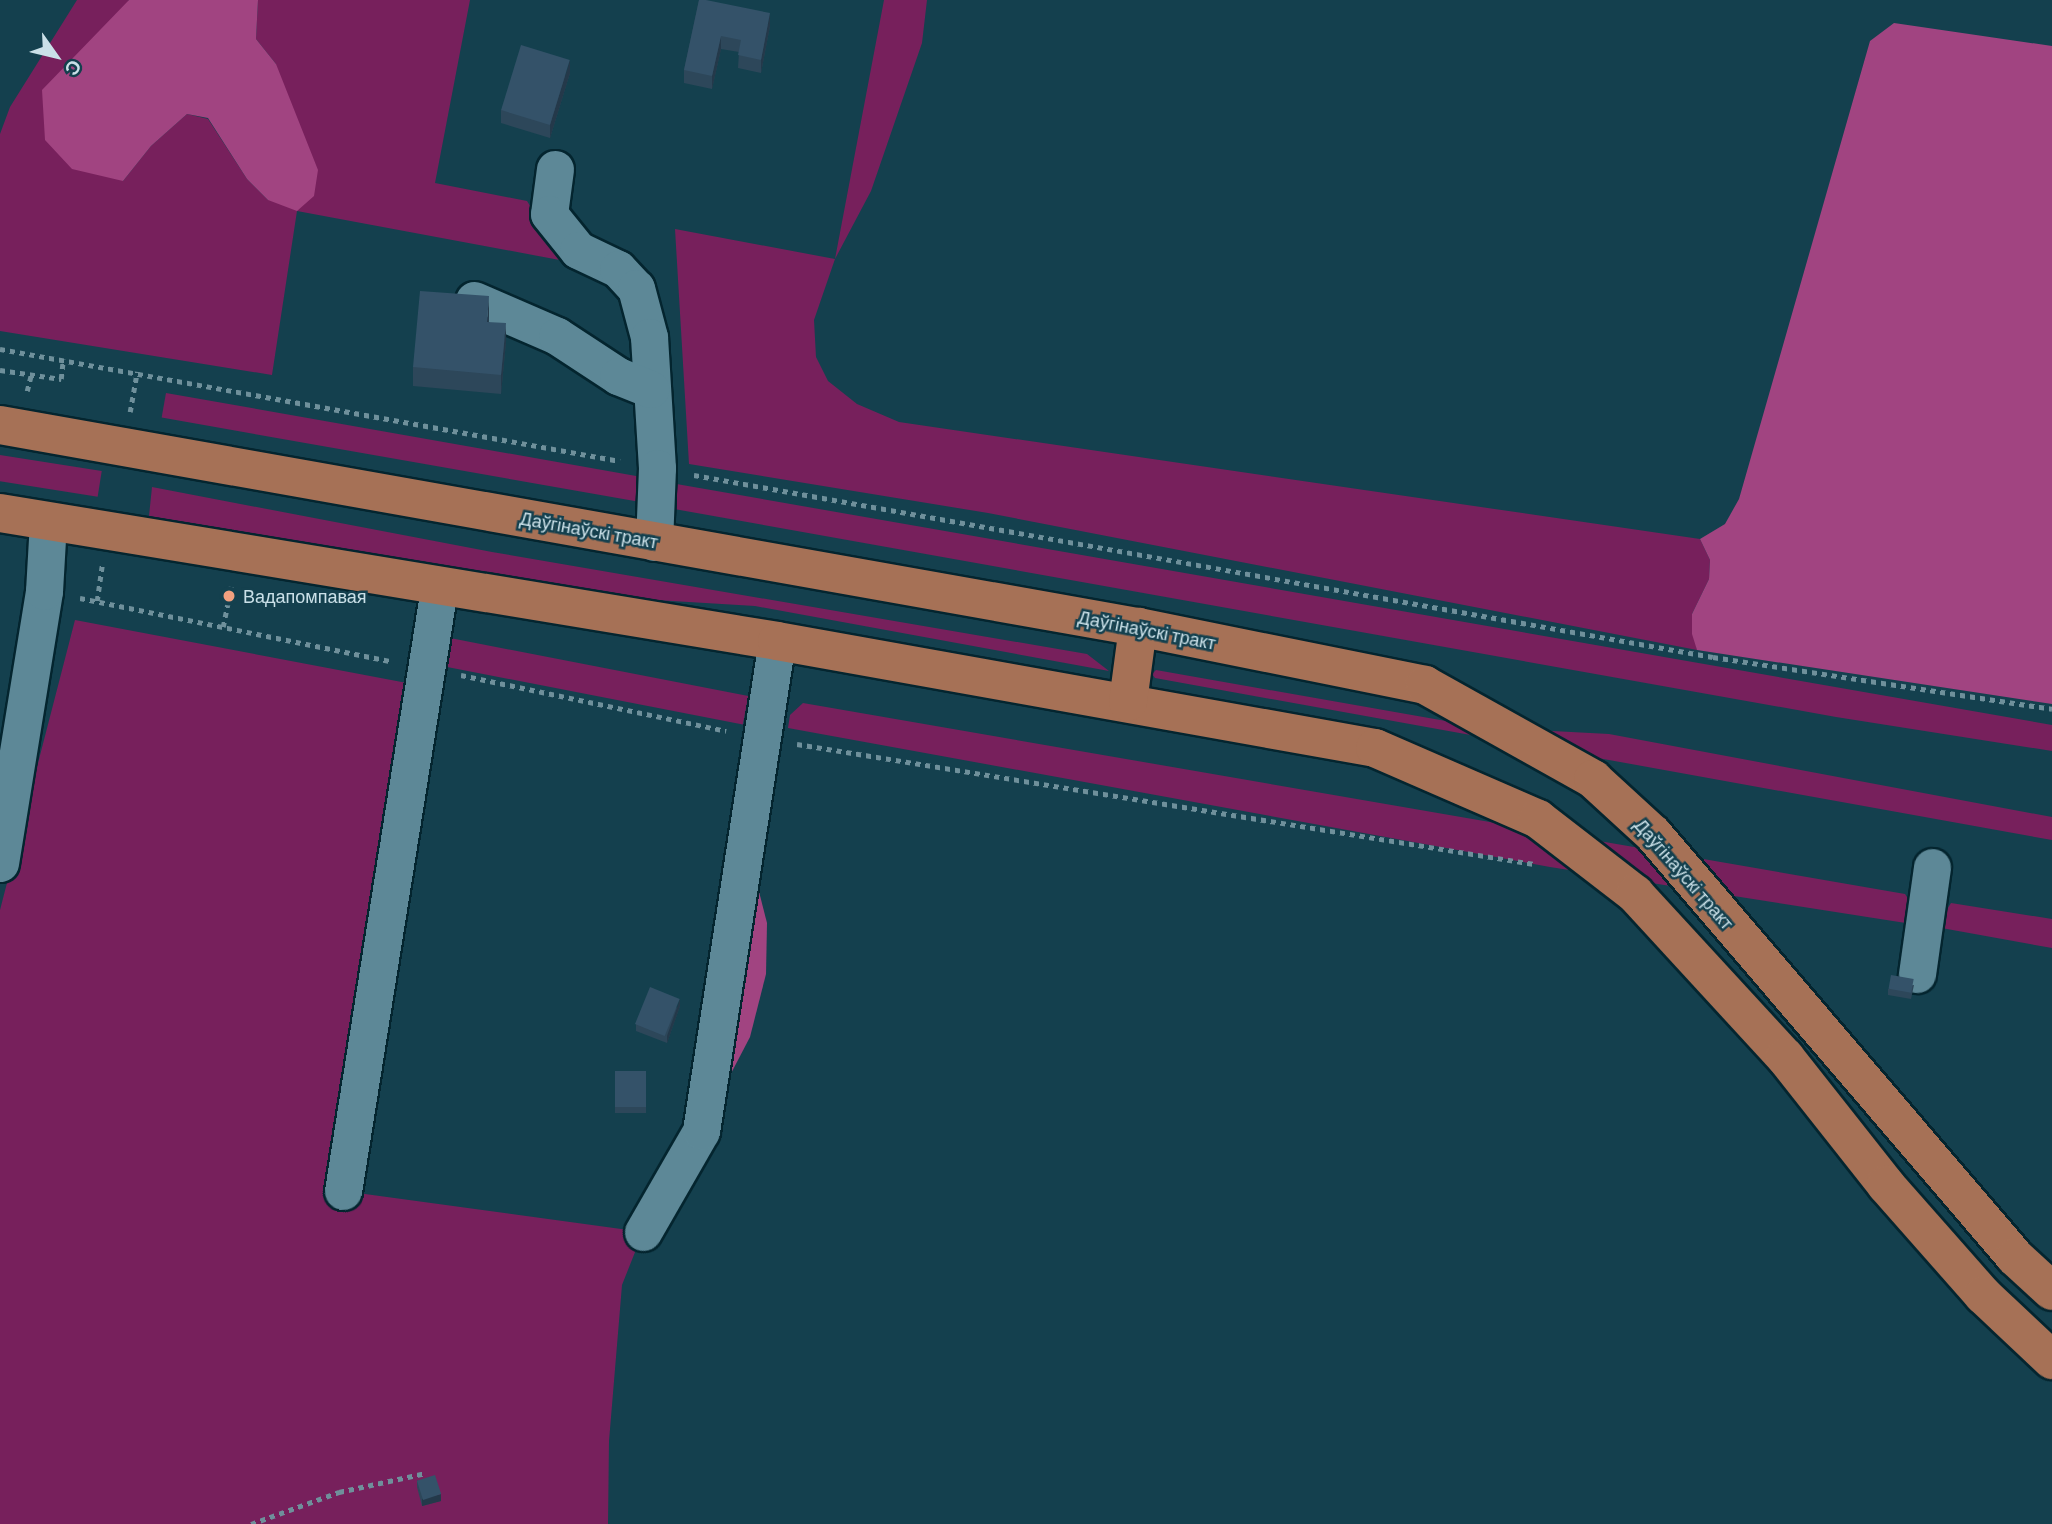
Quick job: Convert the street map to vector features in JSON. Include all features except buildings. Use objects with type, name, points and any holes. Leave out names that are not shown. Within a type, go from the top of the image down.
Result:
[{"type":"main road","name":"Даўгінаўскі тракт","points":[[0,425],[1138,627],[1426,685],[1593,779],[1653,834],[2015,1257],[2052,1291]]},
{"type":"main road","points":[[0,513],[439,588],[777,641],[1375,748],[1538,819],[1635,894],[1785,1057],[1886,1185],[1983,1295],[2052,1360]]},
{"type":"main road","points":[[1128,702],[1138,627]]},
{"type":"lane","points":[[555,169],[549,214],[578,250],[618,269],[636,288],[649,337],[657,468],[654,542]]},
{"type":"lane","points":[[474,300],[557,336],[618,376],[651,390]]},
{"type":"lane","points":[[0,863],[44,591],[48,521]]},
{"type":"lane","points":[[343,1191],[423,667],[439,588]]},
{"type":"lane","points":[[643,1232],[701,1131],[777,641]]},
{"type":"lane","points":[[1917,974],[1932,867]]},
{"type":"path","points":[[0,349],[1713,657],[2052,709]]},
{"type":"path","points":[[0,370],[61,379],[63,359]]},
{"type":"path","points":[[44,591],[762,738],[1536,865]]},
{"type":"path","points":[[251,1524],[339,1492],[426,1473]]},
{"type":"shaded area","points":[[77,0],[129,0],[123,10],[123,181],[151,146],[187,114],[208,119],[247,179],[268,200],[276,64],[256,39],[258,0],[470,0],[435,183],[527,201],[565,261],[297,211],[272,375],[0,331],[0,134],[10,107]]},
{"type":"shaded area","points":[[129,0],[258,0],[256,39],[276,64],[318,170],[314,196],[297,211],[268,200],[247,179],[208,118],[187,114],[151,146],[123,181],[72,169],[45,140],[42,90]]},
{"type":"shaded area","points":[[884,0],[927,0],[922,43],[871,191],[835,259]]},
{"type":"shaded area","points":[[1894,23],[2052,46],[2052,704],[1697,650],[1692,634],[1692,614],[1709,579],[1710,560],[1700,539],[1725,524],[1739,499],[1870,41]]},
{"type":"shaded area","points":[[675,229],[835,259],[814,320],[816,357],[828,381],[857,404],[899,422],[1700,539],[1710,560],[1709,579],[1692,614],[1697,650],[988,513],[689,464]]},
{"type":"shaded area","points":[[166,393],[645,477],[640,502],[162,418]]},
{"type":"shaded area","points":[[0,455],[102,471],[98,497],[0,481]]},
{"type":"shaded area","points":[[665,482],[2052,725],[2052,751],[1836,717],[663,507]]},
{"type":"shaded area","points":[[152,487],[492,552],[1087,654],[1109,671],[755,606],[639,599],[149,516]]},
{"type":"shaded area","points":[[75,620],[407,683],[343,1191],[643,1232],[622,1285],[609,1441],[608,1524],[0,1524],[0,910]]},
{"type":"shaded area","points":[[445,637],[748,696],[743,724],[439,665]]},
{"type":"shaded area","points":[[1156,670],[1480,727],[1609,734],[2052,817],[2052,840],[1155,678],[1152,674]]},
{"type":"shaded area","points":[[803,703],[1905,894],[1915,909],[1912,924],[1550,867],[788,728],[790,715]]},
{"type":"shaded area","points":[[746,841],[767,923],[766,974],[750,1037],[701,1131]]},
{"type":"shaded area","points":[[1951,903],[2052,919],[2052,948],[1936,927]]},
{"type":"place","name":"Вадапомпавая","points":[[229,596]]}]
